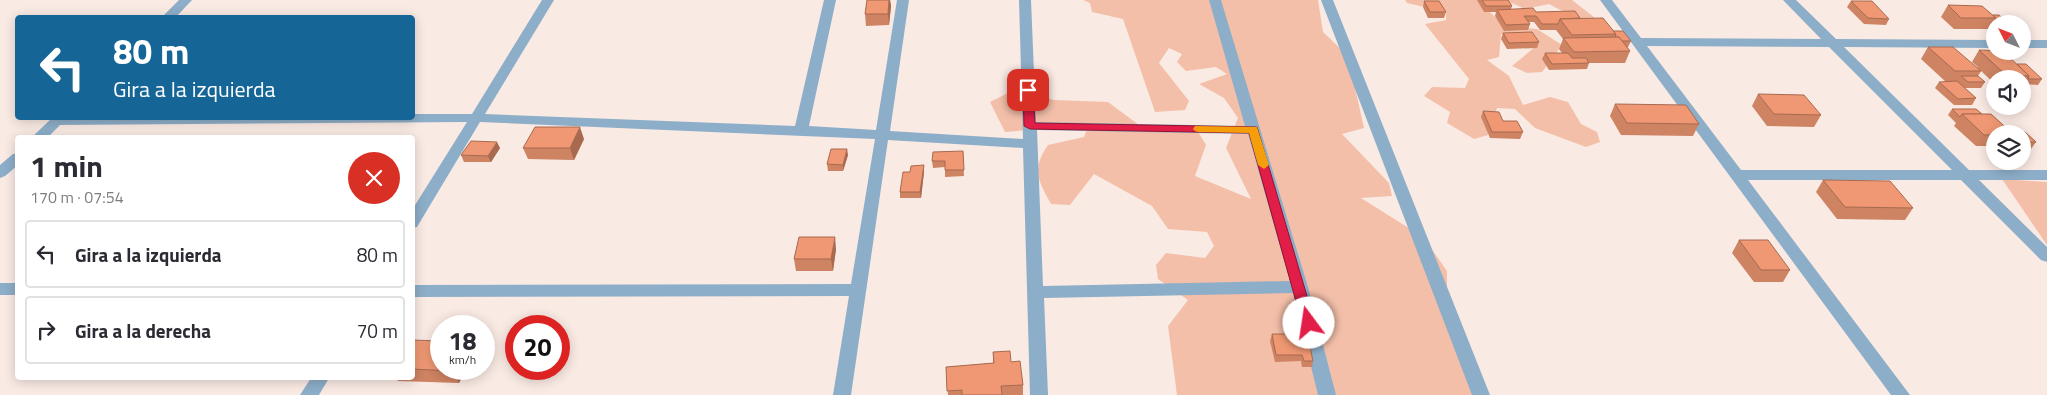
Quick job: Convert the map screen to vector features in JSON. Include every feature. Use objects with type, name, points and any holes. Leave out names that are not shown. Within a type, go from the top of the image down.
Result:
[{"type":"street","points":[[170,15],[186,0]]},
{"type":"street","points":[[415,218],[548,0]]},
{"type":"street","points":[[801,130],[830,0]]},
{"type":"street","points":[[842,395],[903,0]]},
{"type":"street","points":[[1025,0],[1039,395]]},
{"type":"street","points":[[1215,0],[1300,286],[1327,395]]},
{"type":"street","points":[[1327,0],[1481,395]]},
{"type":"street","points":[[1606,0],[1902,395]]},
{"type":"street","points":[[1789,0],[2047,256]]},
{"type":"street","points":[[1638,42],[1986,44]]},
{"type":"street","points":[[2031,44],[2047,44]]},
{"type":"street","points":[[415,118],[475,118],[801,130],[1031,144]]},
{"type":"street","points":[[41,135],[57,120]]},
{"type":"street","points":[[1030,126],[1254,130]]},
{"type":"street","points":[[0,173],[15,160]]},
{"type":"street","points":[[1737,176],[2047,175]]},
{"type":"street","points":[[1036,292],[1300,286]]},
{"type":"street","points":[[0,289],[15,289]]},
{"type":"street","points":[[415,291],[858,290]]},
{"type":"street","points":[[309,395],[319,380]]},
{"type":"shaded area","points":[[1083,0],[1318,0],[1323,32],[1348,56],[1364,128],[1342,134],[1389,183],[1392,196],[1361,198],[1423,237],[1447,271],[1447,297],[1487,395],[1177,395],[1168,326],[1188,300],[1158,279],[1156,265],[1166,253],[1205,258],[1214,246],[1207,232],[1168,229],[1152,206],[1094,174],[1070,205],[1051,204],[1038,175],[1039,161],[1048,145],[1084,137],[1089,125],[1005,132],[990,102],[1016,89],[1054,100],[1108,102],[1139,125],[1194,125],[1206,145],[1195,176],[1251,199],[1226,148],[1238,118],[1224,98],[1199,84],[1227,74],[1216,67],[1186,71],[1177,62],[1182,54],[1169,48],[1159,63],[1189,101],[1185,110],[1155,112],[1123,19],[1092,12],[1090,3]]},
{"type":"shaded area","points":[[1405,0],[1482,0],[1481,4],[1505,26],[1537,29],[1562,45],[1542,72],[1527,73],[1512,66],[1535,47],[1533,38],[1501,34],[1499,57],[1487,60],[1509,76],[1523,105],[1550,97],[1568,102],[1581,124],[1597,132],[1600,142],[1586,147],[1535,128],[1515,109],[1497,108],[1488,135],[1474,139],[1447,123],[1450,112],[1424,96],[1432,87],[1465,88],[1469,79],[1425,24],[1446,20],[1446,12],[1407,3]]},
{"type":"shaded area","points":[[1505,0],[1572,0],[1599,21],[1587,24],[1549,4],[1525,9]]},
{"type":"shaded area","points":[[2002,179],[2047,182],[2047,245]]},
{"type":"building","points":[[867,0],[889,0],[888,14],[865,14]]},
{"type":"building","points":[[1482,0],[1508,0],[1512,6],[1486,6]]},
{"type":"building","points":[[1424,1],[1439,1],[1446,12],[1430,12]]},
{"type":"building","points":[[1851,1],[1872,1],[1889,19],[1868,18]]},
{"type":"building","points":[[1948,5],[1982,6],[1992,15],[1986,15],[1986,18],[1961,18]]},
{"type":"building","points":[[1533,8],[1536,12],[1575,11],[1580,18],[1560,19],[1558,24],[1542,24],[1536,16],[1524,16],[1530,24],[1506,25],[1497,10]]},
{"type":"building","points":[[1603,18],[1616,34],[1572,35],[1560,19]]},
{"type":"building","points":[[1613,31],[1623,31],[1631,41],[1622,41],[1619,37],[1615,37],[1616,34]]},
{"type":"building","points":[[1532,32],[1539,42],[1509,43],[1503,33]]},
{"type":"building","points":[[1619,37],[1630,51],[1574,52],[1563,38]]},
{"type":"building","points":[[1928,47],[1953,47],[1981,71],[1955,71]]},
{"type":"building","points":[[1979,50],[1986,50],[1986,56]]},
{"type":"building","points":[[1545,53],[1568,53],[1572,58],[1586,58],[1589,63],[1552,64]]},
{"type":"building","points":[[1990,60],[2012,60],[2023,70],[2001,70]]},
{"type":"building","points":[[2017,64],[2026,64],[2042,79],[2031,79],[2031,70],[2023,70]]},
{"type":"building","points":[[1961,76],[1978,76],[1985,82],[1968,82]]},
{"type":"building","points":[[1957,81],[1976,98],[1958,99],[1939,82]]},
{"type":"building","points":[[1758,94],[1804,95],[1821,115],[1774,114]]},
{"type":"building","points":[[1615,104],[1686,105],[1699,124],[1627,123]]},
{"type":"building","points":[[1952,109],[1976,109],[1982,114],[1962,114],[1960,117]]},
{"type":"building","points":[[1483,111],[1499,112],[1503,121],[1517,121],[1523,132],[1492,132]]},
{"type":"building","points":[[1962,114],[1992,115],[2003,125],[1986,125],[1986,135]]},
{"type":"building","points":[[535,127],[580,127],[570,148],[523,148]]},
{"type":"building","points":[[471,141],[497,142],[488,156],[461,155]]},
{"type":"building","points":[[831,149],[847,149],[843,165],[827,164]]},
{"type":"building","points":[[963,151],[964,170],[945,170],[945,161],[932,161],[933,152]]},
{"type":"building","points":[[924,165],[920,192],[900,192],[903,172],[910,172],[911,166]]},
{"type":"building","points":[[1823,180],[1890,181],[1913,208],[1845,207]]},
{"type":"building","points":[[799,237],[835,237],[831,259],[794,259]]},
{"type":"building","points":[[1739,240],[1768,240],[1790,270],[1761,270]]},
{"type":"building","points":[[1272,334],[1297,334],[1300,347],[1310,347],[1313,361],[1304,361],[1302,355],[1276,355]]},
{"type":"building","points":[[415,340],[430,341],[430,370],[415,369]]},
{"type":"building","points":[[1010,351],[1011,362],[1020,361],[1023,385],[1001,386],[1002,395],[962,395],[962,390],[947,391],[946,367],[994,363],[993,352]]},
{"type":"slow traffic","points":[[1198,129],[1254,130],[1264,165]]},
{"type":"route","points":[[1028,90],[1030,126],[1254,130],[1309,323]]}]
